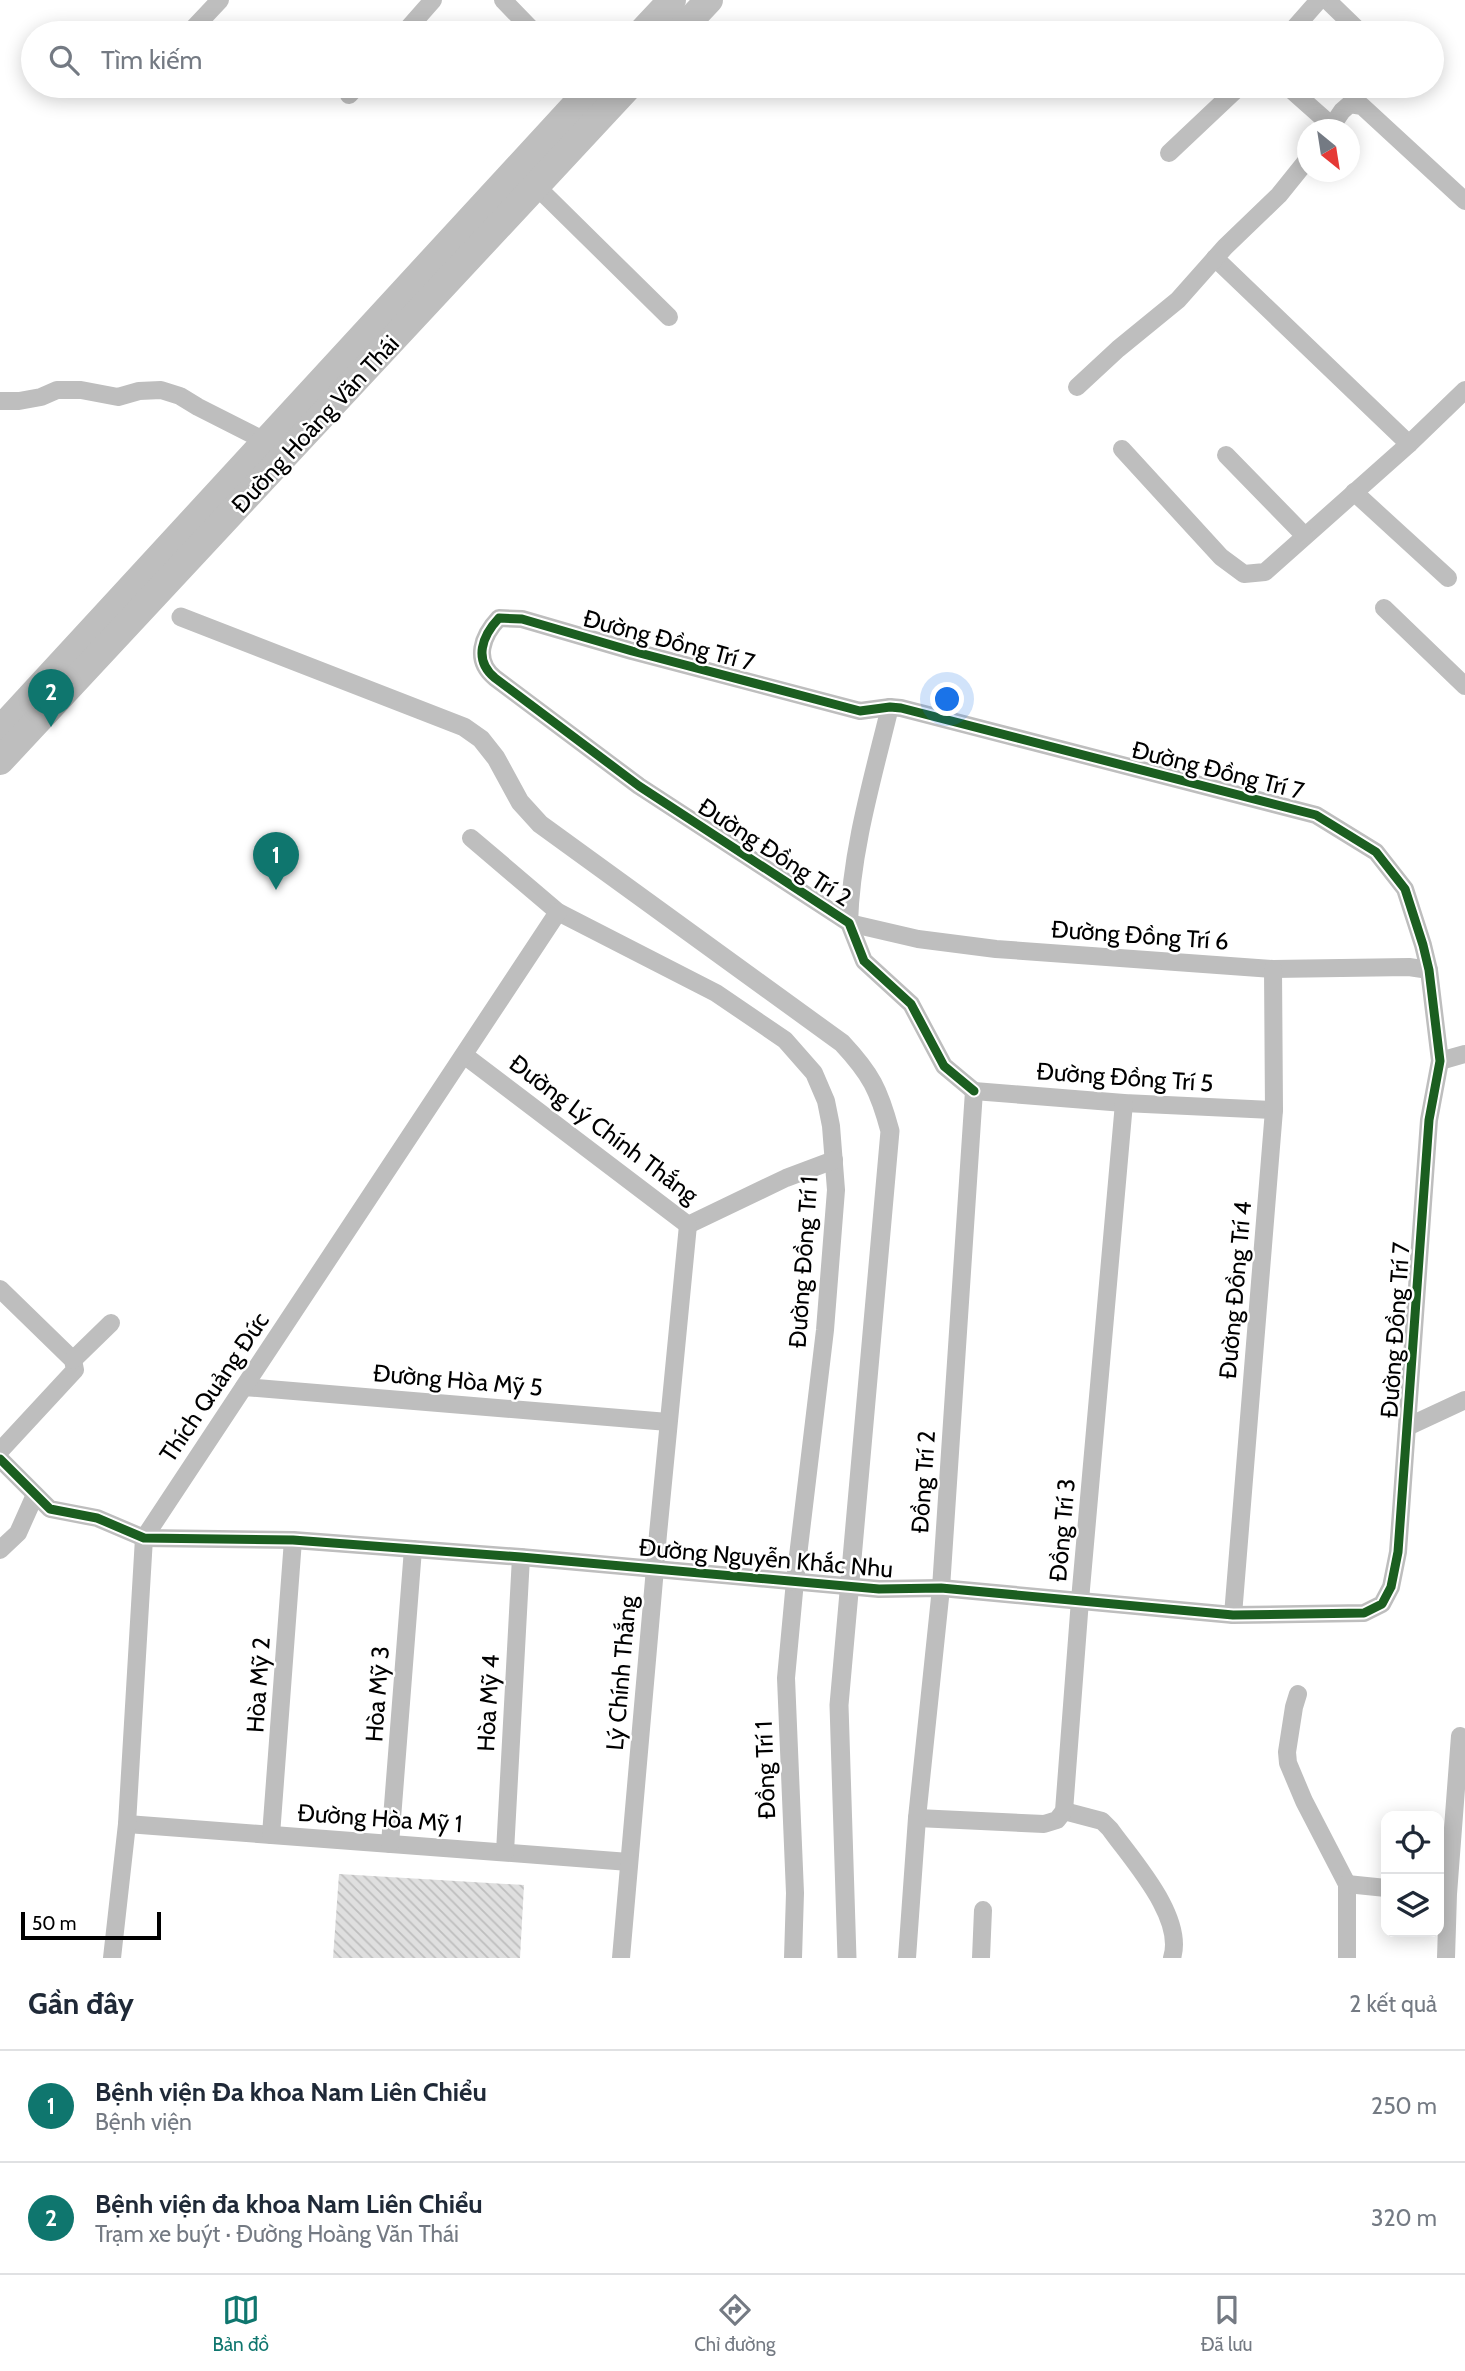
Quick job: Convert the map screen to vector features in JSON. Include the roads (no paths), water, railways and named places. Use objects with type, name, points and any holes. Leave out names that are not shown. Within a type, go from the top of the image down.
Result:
[{"type":"main road","points":[[652,21],[672,0]]},
{"type":"main road","points":[[689,21],[709,0]]},
{"type":"main road","name":"Đường Hoàng Văn Thái","points":[[0,761],[67,674],[265,441],[580,98]]},
{"type":"main road","name":"Đường Hoàng Văn Thái","points":[[0,730],[67,674],[618,98]]},
{"type":"street","points":[[200,21],[220,0]]},
{"type":"street","points":[[415,21],[433,0]]},
{"type":"street","points":[[502,0],[523,21]]},
{"type":"street","points":[[1301,21],[1320,0]]},
{"type":"street","points":[[1328,0],[1349,21]]},
{"type":"street","points":[[1169,153],[1227,98]]},
{"type":"street","points":[[1300,98],[1322,119]]},
{"type":"street","points":[[1337,119],[1350,104],[1362,106],[1465,201]]},
{"type":"street","points":[[1077,387],[1178,300],[1215,258],[1279,195],[1297,172]]},
{"type":"street","points":[[536,186],[669,317]]},
{"type":"street","points":[[1215,258],[1409,444]]},
{"type":"street","points":[[0,401],[41,397],[57,390],[81,390],[118,397],[139,391],[162,390],[180,396],[265,441]]},
{"type":"street","points":[[1122,449],[1221,556],[1244,575],[1265,572],[1409,444],[1465,390]]},
{"type":"street","points":[[1226,455],[1304,535]]},
{"type":"street","points":[[1354,492],[1448,578]]},
{"type":"street","points":[[1384,608],[1464,686]]},
{"type":"street","name":"Đường Đồng Trí 7","points":[[506,687],[485,671],[482,660],[484,640],[488,629],[499,618],[522,619],[860,711],[890,707],[1316,815],[1376,852],[1405,889],[1423,945],[1429,970],[1440,1060],[1429,1120],[1398,1552],[1391,1587],[1382,1604]]},
{"type":"street","name":"Đường Đồng Trí 2","points":[[506,687],[639,786],[849,923],[864,961],[911,1004],[944,1066],[974,1091]]},
{"type":"street","points":[[849,923],[850,898],[869,794],[890,707]]},
{"type":"street","name":"Đường Đồng Trí 1","points":[[471,838],[558,912],[716,993],[785,1040],[814,1073],[828,1114],[836,1190],[804,1581]]},
{"type":"street","name":"Thích Quảng Đức","points":[[144,1538],[558,912]]},
{"type":"street","name":"Đường Đồng Trí 6","points":[[849,923],[918,939],[996,949],[1273,969],[1409,967],[1429,970]]},
{"type":"street","name":"Đường Đồng Trí 4","points":[[1233,1615],[1274,1110],[1273,969]]},
{"type":"street","points":[[1440,1060],[1465,1054]]},
{"type":"street","name":"Đường Lý Chính Thắng","points":[[464,1055],[688,1225],[786,1178],[834,1160]]},
{"type":"street","name":"Đường Đồng Trí 5","points":[[974,1091],[1124,1103],[1274,1110]]},
{"type":"street","name":"Đồng Trí 2","points":[[907,1958],[917,1818],[941,1588],[974,1091]]},
{"type":"street","name":"Đồng Trí 3","points":[[1064,1811],[1124,1103]]},
{"type":"street","name":"Lý Chính Thắng","points":[[621,1958],[654,1568],[688,1225]]},
{"type":"street","points":[[0,1289],[73,1360],[75,1370],[0,1451]]},
{"type":"street","points":[[73,1360],[111,1323]]},
{"type":"street","name":"Đường Hòa Mỹ 5","points":[[244,1387],[668,1422]]},
{"type":"street","points":[[1407,1427],[1465,1400]]},
{"type":"street","points":[[0,1459],[50,1509],[97,1518],[144,1538],[127,1824],[112,1958]]},
{"type":"street","points":[[0,1550],[18,1533],[35,1495]]},
{"type":"street","name":"Đường Nguyễn Khắc Nhu","points":[[144,1538],[293,1540],[654,1568],[878,1589],[941,1588],[1233,1615],[1364,1613],[1382,1604]]},
{"type":"street","name":"Hòa Mỹ 2","points":[[271,1835],[293,1540]]},
{"type":"street","name":"Hòa Mỹ 3","points":[[390,1844],[413,1549]]},
{"type":"street","name":"Hòa Mỹ 4","points":[[505,1852],[521,1557]]},
{"type":"street","name":"Đồng Trí 1","points":[[793,1958],[795,1893],[786,1678],[804,1581]]},
{"type":"street","points":[[1298,1695],[1287,1752],[1288,1762],[1304,1801],[1347,1884],[1347,1958]]},
{"type":"street","points":[[1446,1958],[1461,1786],[1460,1736]]},
{"type":"street","points":[[917,1818],[1044,1824],[1057,1820],[1064,1811],[1102,1821],[1166,1907],[1174,1937],[1172,1958]]},
{"type":"street","name":"Đường Hòa Mỹ 1","points":[[127,1824],[629,1862]]},
{"type":"street","points":[[1347,1884],[1381,1887]]},
{"type":"street","points":[[981,1958],[982,1910]]},
{"type":"waterway","points":[[181,617],[464,727],[481,739],[496,758],[520,802],[540,824],[842,1043],[873,1083],[890,1131],[839,1705],[847,1958]]},
{"type":"place","name":"Bệnh viện đa khoa Nam Liên Chiểu","points":[[51,727]]},
{"type":"place","name":"Bệnh viện Đa khoa Nam Liên Chiểu","points":[[276,890]]}]
